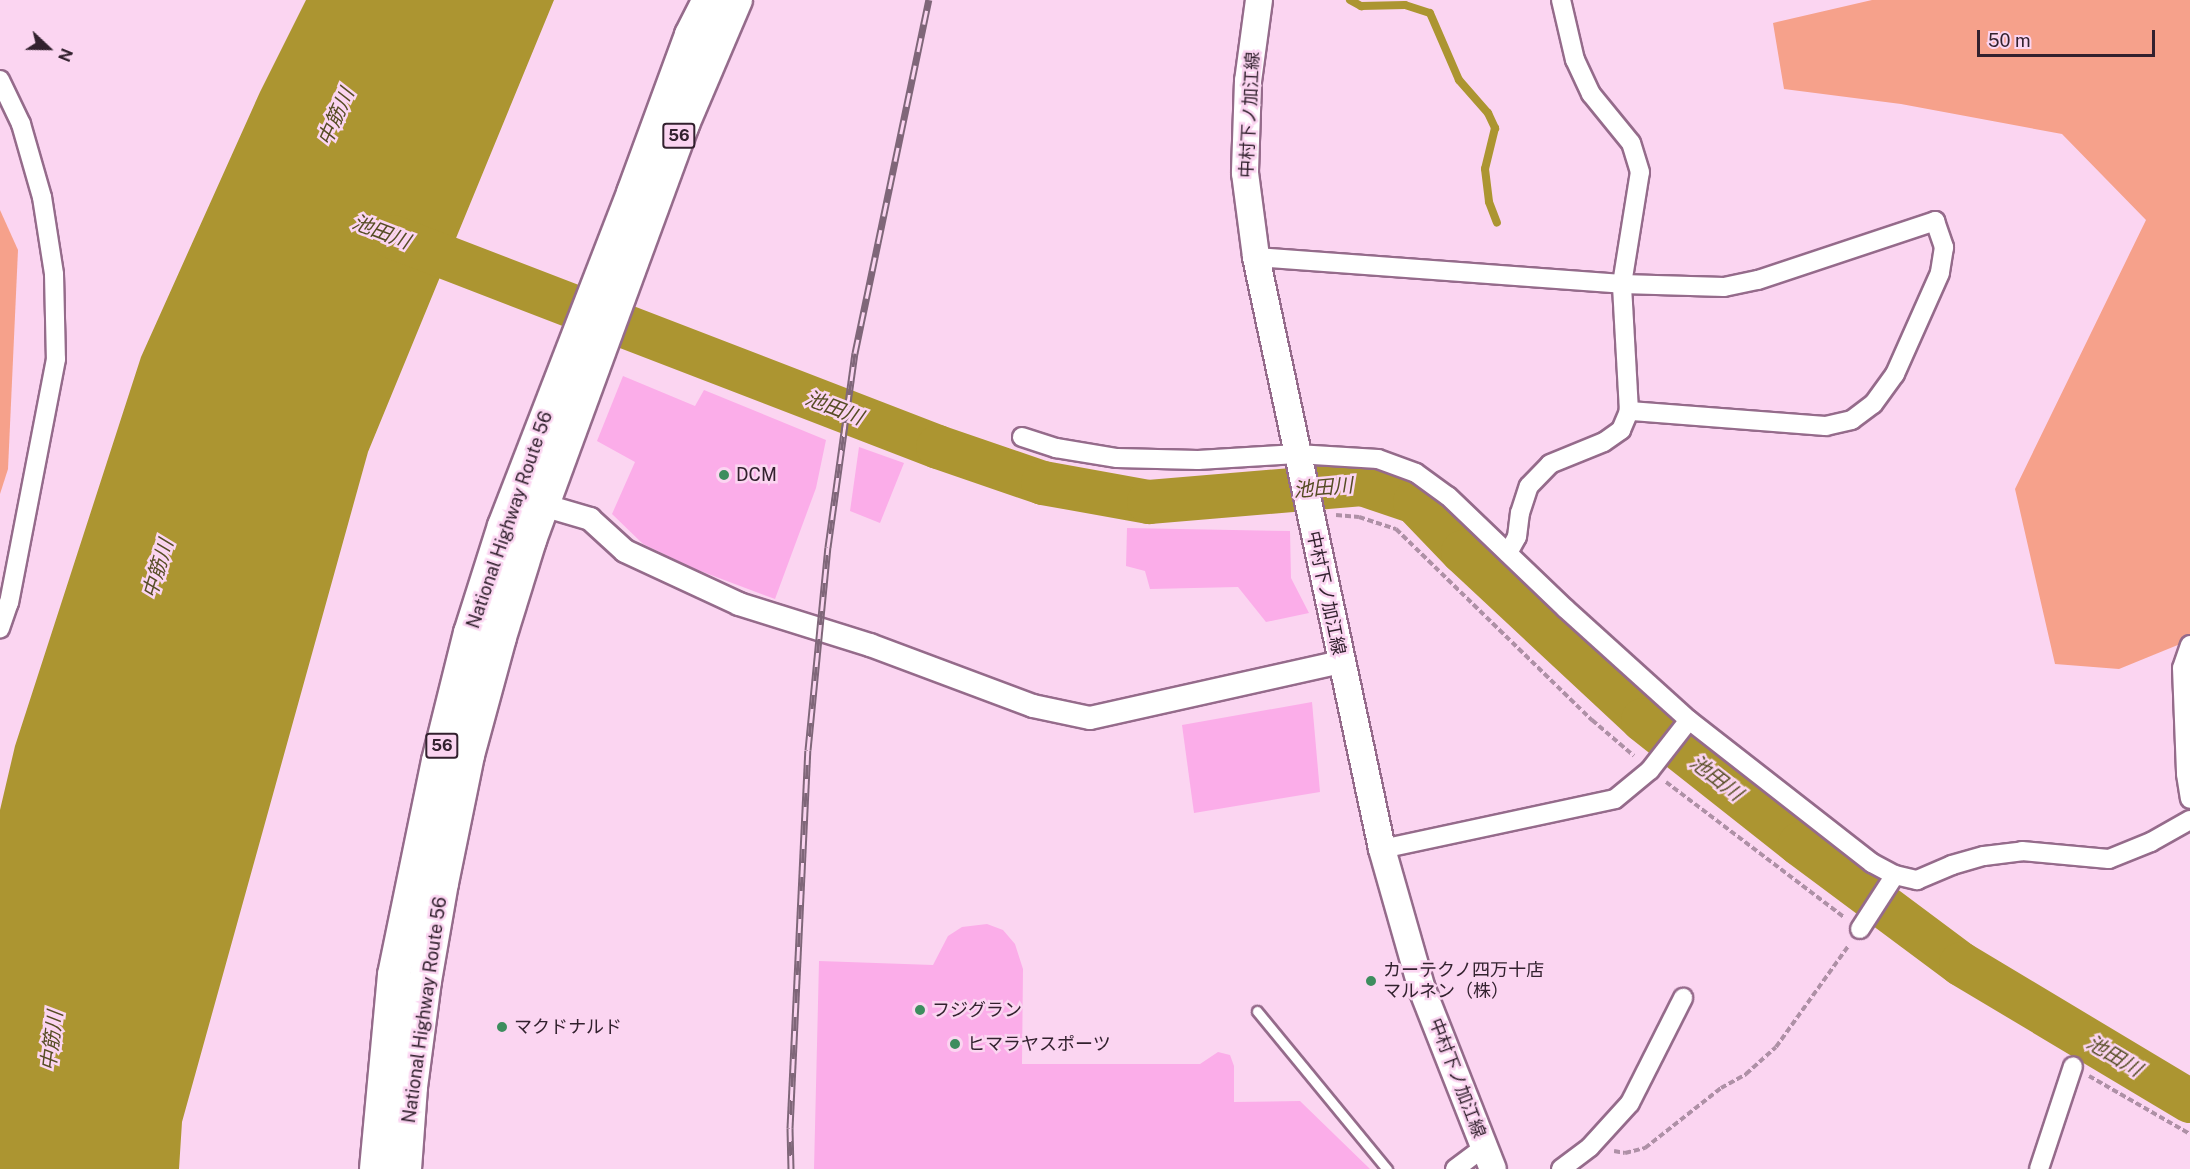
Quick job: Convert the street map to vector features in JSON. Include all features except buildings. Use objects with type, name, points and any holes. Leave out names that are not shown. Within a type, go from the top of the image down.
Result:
[{"type":"highway","name":"National Highway Route 56","points":[[618,267],[691,35],[709,0]]},
{"type":"highway","name":"National Highway Route 56","points":[[376,1169],[394,975],[438,761],[470,633],[529,502],[618,267],[736,0]]},
{"type":"highway","name":"National Highway Route 56","points":[[405,1169],[411,1086],[425,981],[462,786],[500,637],[529,502]]},
{"type":"main road","name":"中村下ノ加江線","points":[[1259,0],[1248,81],[1245,173],[1256,256],[1382,849],[1422,989],[1489,1158]]},
{"type":"street","points":[[1508,553],[1517,537],[1520,513],[1529,486],[1550,464],[1604,442],[1621,430],[1629,411],[1622,284],[1640,172],[1631,142],[1591,94],[1575,60],[1561,0]]},
{"type":"street","points":[[0,80],[21,124],[42,197],[54,274],[56,359],[9,602],[0,628]]},
{"type":"street","points":[[1256,256],[1622,284],[1724,287],[1758,280],[1935,221],[1944,247],[1940,273],[1894,375],[1873,404],[1852,420],[1826,426],[1629,411]]},
{"type":"street","points":[[1022,436],[1056,448],[1117,458],[1378,459],[1416,473],[1448,496],[1566,609],[1689,720],[1872,863],[1895,875],[1917,880],[1952,865],[1983,856],[2022,851],[2109,859],[2151,842],[2190,820]]},
{"type":"street","points":[[529,502],[590,519],[625,551],[739,604],[870,645],[1033,706],[1090,718],[1341,662]]},
{"type":"street","points":[[2190,645],[2182,668],[2186,774],[2190,799]]},
{"type":"street","points":[[1382,849],[1615,799],[1650,770],[1689,720]]},
{"type":"street","points":[[1860,929],[1895,875]]},
{"type":"street","points":[[1561,1169],[1590,1146],[1630,1103],[1683,998]]},
{"type":"street","points":[[2039,1169],[2073,1066]]},
{"type":"street","points":[[1455,1169],[1489,1158]]},
{"type":"lane","points":[[1257,1011],[1387,1169]]},
{"type":"path","points":[[1308,507],[1359,517],[1396,529],[1592,720],[1650,770],[1860,929],[1776,1047],[1746,1074],[1720,1088],[1645,1148],[1624,1153],[1590,1146]]},
{"type":"path","points":[[2073,1066],[2190,1134]]},
{"type":"shaded area","points":[[1872,0],[2190,0],[2190,640],[2119,669],[2055,664],[2015,489],[2146,220],[2062,134],[1901,104],[1784,89],[1773,23]]},
{"type":"shaded area","points":[[0,210],[18,250],[8,469],[0,494]]},
{"type":"water","name":"中筋川","points":[[306,0],[554,0],[368,452],[182,1122],[179,1169],[0,1169],[0,810],[15,746],[141,357],[260,92]]},
{"type":"waterway","points":[[1350,0],[1361,6],[1405,5],[1430,13],[1459,80],[1488,113],[1495,128],[1485,169],[1489,202],[1497,223]]},
{"type":"waterway","name":"池田川","points":[[393,237],[938,447],[1043,483],[1149,502],[1362,484],[1415,502],[1463,552],[1643,720],[1800,844],[1961,964],[2190,1101]]},
{"type":"railway","points":[[791,1169],[790,1128],[808,750],[828,547],[855,353],[929,0]]},
{"type":"place","name":"DCM","points":[[724,475]]},
{"type":"place","name":"カーテクノ四万十店 マルネン（株）","points":[[1371,981]]},
{"type":"place","name":"フジグラン","points":[[920,1010]]},
{"type":"place","name":"マクドナルド","points":[[502,1027]]},
{"type":"place","name":"ヒマラヤスポーツ","points":[[955,1044]]}]
